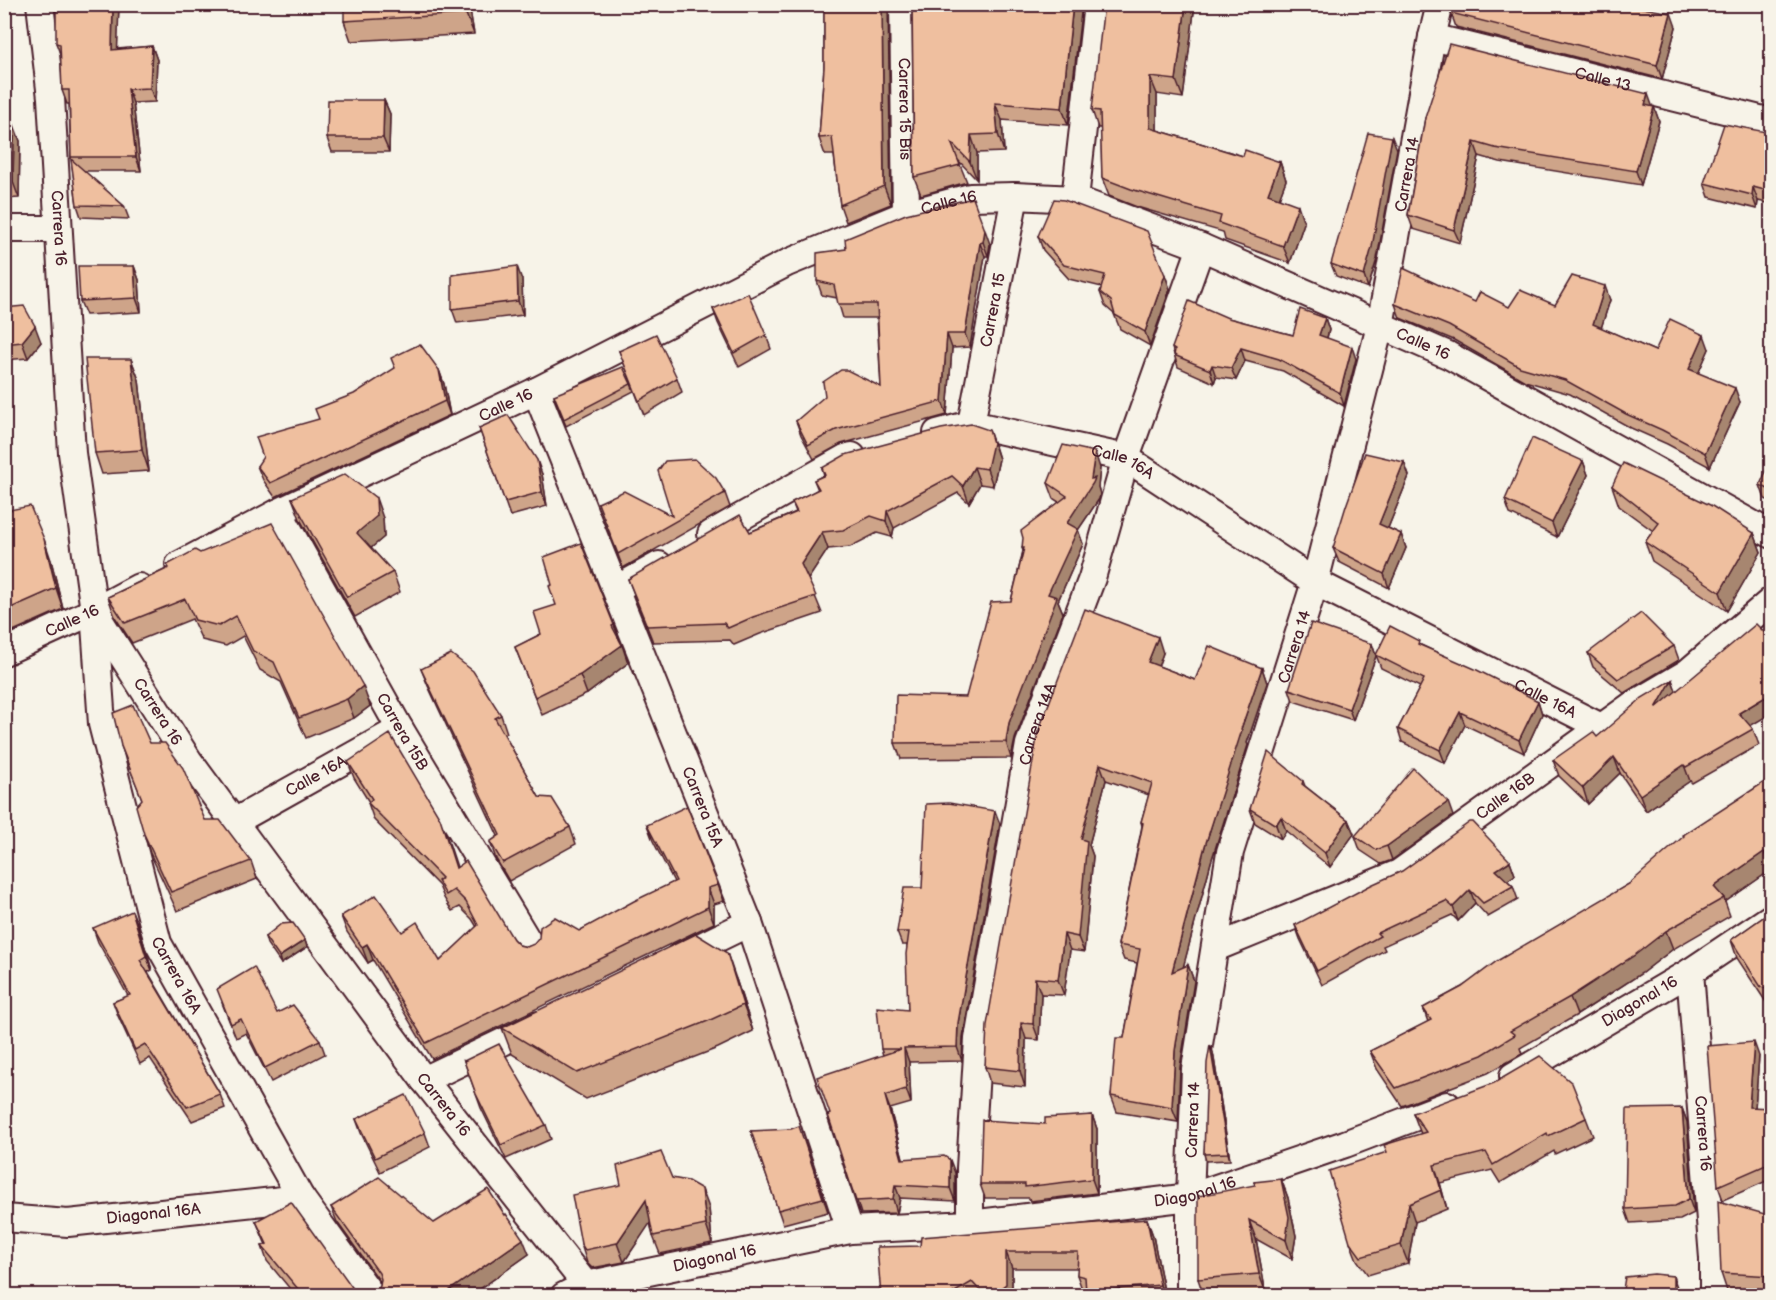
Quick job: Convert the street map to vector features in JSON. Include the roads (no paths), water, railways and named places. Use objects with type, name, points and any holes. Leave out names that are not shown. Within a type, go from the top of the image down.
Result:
[{"type":"street","name":"Carrera 16","points":[[40,4],[51,98],[72,453],[94,611],[189,761],[581,1292]]},
{"type":"street","name":"Carrera 15 Bis","points":[[903,4],[906,214]]},
{"type":"street","points":[[1075,199],[1097,4]]},
{"type":"street","name":"Carrera 14","points":[[1190,1296],[1190,1197],[1195,1069],[1230,852],[1315,582],[1380,326],[1432,37],[1440,4]]},
{"type":"street","name":"Calle 13","points":[[1432,37],[1772,123]]},
{"type":"street","name":"Calle 16","points":[[4,652],[94,611],[279,512],[536,390],[787,263],[906,214],[970,197],[1015,196],[1075,199],[1201,247],[1448,355],[1772,535]]},
{"type":"street","name":"Carrera 15","points":[[971,424],[1015,196]]},
{"type":"street","points":[[4,229],[57,229]]},
{"type":"street","name":"Carrera 14A","points":[[970,1224],[970,1168],[978,1039],[1029,744],[1092,578],[1126,458],[1201,247]]},
{"type":"street","name":"Carrera 15A","points":[[536,390],[749,923],[850,1230]]},
{"type":"street","name":"Calle 16A","points":[[914,439],[971,424],[1126,458],[1315,582],[1603,728]]},
{"type":"street","points":[[616,589],[845,458],[879,448]]},
{"type":"street","name":"Carrera 15B","points":[[279,512],[400,729],[532,948]]},
{"type":"street","name":"Calle 16B","points":[[1215,948],[1399,873],[1631,706],[1686,673],[1772,600]]},
{"type":"street","name":"Carrera 16A","points":[[94,611],[102,724],[158,943],[301,1198],[372,1296]]},
{"type":"street","name":"Calle 16A","points":[[234,822],[400,729]]},
{"type":"street","name":"Diagonal 16","points":[[581,1292],[850,1230],[970,1224],[1190,1197],[1345,1144],[1484,1091],[1690,972],[1772,917]]},
{"type":"street","points":[[655,969],[749,923]]},
{"type":"street","name":"Carrera 16","points":[[1690,972],[1713,1258],[1713,1296]]},
{"type":"street","points":[[424,1080],[561,1014]]},
{"type":"street","name":"Diagonal 16A","points":[[4,1218],[68,1223],[301,1198]]}]
